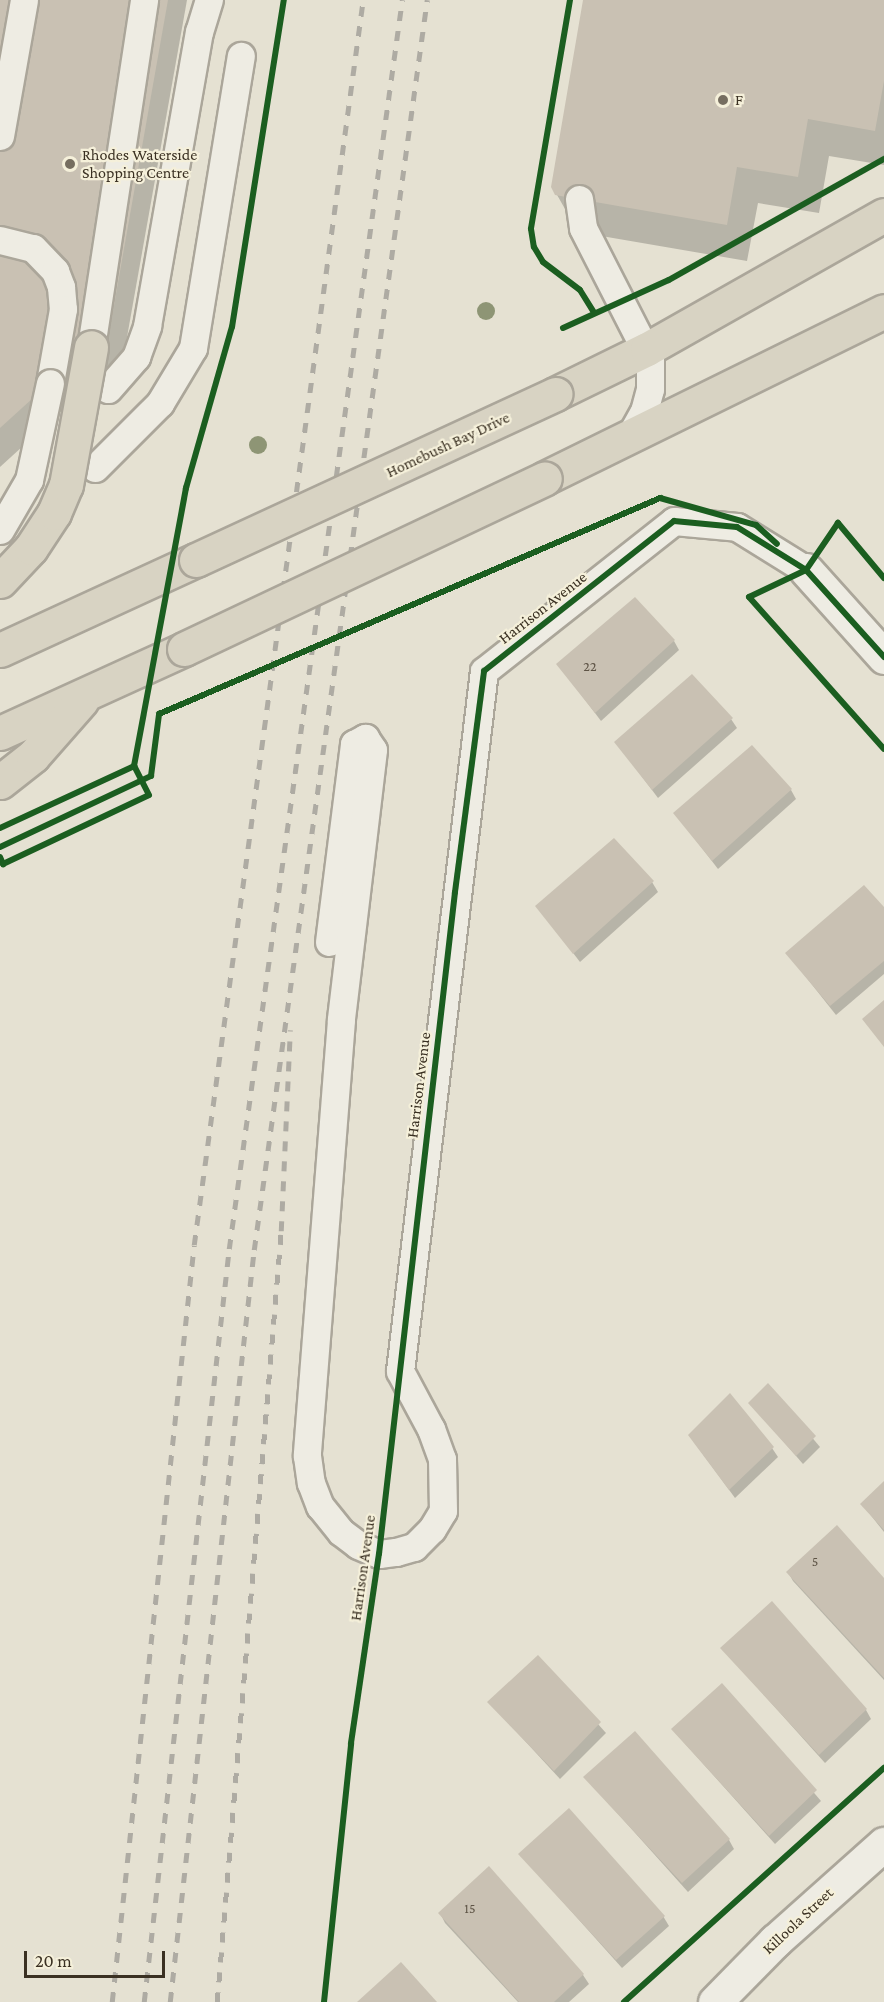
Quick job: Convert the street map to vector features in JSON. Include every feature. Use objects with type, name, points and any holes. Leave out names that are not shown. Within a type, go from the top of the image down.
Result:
[{"type":"highway","name":"Homebush Bay Drive","points":[[0,650],[555,394],[647,349],[884,215]]},
{"type":"highway","points":[[0,733],[184,649],[545,478],[884,311]]},
{"type":"highway","points":[[0,581],[31,548],[54,513],[66,485],[91,347]]},
{"type":"highway","points":[[0,782],[33,756],[89,692]]},
{"type":"street","name":"Harrison Avenue","points":[[806,570],[884,657]]},
{"type":"street","name":"Killoola Street","points":[[715,2002],[775,1941],[884,1844]]},
{"type":"lane","points":[[0,136],[24,0]]},
{"type":"lane","points":[[91,347],[144,0]]},
{"type":"lane","points":[[108,389],[136,357],[147,327],[199,32],[209,0]]},
{"type":"lane","points":[[95,468],[160,403],[193,348],[241,56]]},
{"type":"lane","points":[[579,199],[582,228],[647,349],[650,389],[630,436]]},
{"type":"lane","points":[[0,240],[33,248],[46,258],[58,279],[63,309],[29,480],[0,530]]},
{"type":"lane","name":"Harrison Avenue","points":[[329,942],[354,744],[365,738],[373,750],[341,1020],[307,1456],[310,1482],[324,1512],[358,1545],[379,1554],[414,1547],[432,1529],[443,1511],[442,1459],[431,1429],[400,1371],[484,671],[675,521],[737,527],[806,570]]},
{"type":"building","name":"Rhodes Waterside Shopping Centre","points":[[0,0],[168,0],[110,328],[0,428]]},
{"type":"building","name":"F","points":[[583,0],[884,0],[884,81],[875,131],[808,119],[798,177],[737,167],[727,225],[555,195],[551,187]]},
{"type":"building","points":[[635,597],[675,640],[595,713],[556,664]]},
{"type":"building","points":[[692,674],[733,718],[652,790],[614,742]]},
{"type":"building","points":[[752,745],[792,789],[712,861],[673,813]]},
{"type":"building","points":[[614,838],[654,881],[573,954],[535,906]]},
{"type":"building","points":[[864,885],[884,907],[884,961],[830,1006],[785,953]]},
{"type":"building","points":[[884,1000],[884,1047],[862,1019]]},
{"type":"building","points":[[768,1383],[816,1436],[796,1456],[748,1403]]},
{"type":"building","points":[[730,1393],[774,1447],[729,1490],[688,1435]]},
{"type":"building","points":[[884,1481],[884,1530],[860,1504]]},
{"type":"building","points":[[837,1525],[884,1578],[884,1678],[786,1572]]},
{"type":"building","points":[[772,1601],[867,1709],[819,1755],[720,1648]]},
{"type":"building","points":[[538,1655],[601,1722],[554,1771],[487,1702]]},
{"type":"building","points":[[722,1683],[817,1790],[769,1836],[671,1729]]},
{"type":"building","points":[[635,1731],[730,1839],[682,1883],[583,1777]]},
{"type":"building","points":[[569,1808],[665,1916],[616,1960],[518,1854]]},
{"type":"building","points":[[489,1866],[584,1974],[554,2002],[519,2002],[438,1913]]},
{"type":"building","points":[[401,1962],[437,2002],[357,2002]]},
{"type":"railway","points":[[112,2002],[194,1245],[363,0]]},
{"type":"railway","points":[[144,2002],[229,1249],[402,0]]},
{"type":"railway","points":[[170,2002],[254,1250],[427,0]]},
{"type":"railway","points":[[217,2002],[281,1231],[290,1030]]},
{"type":"cycle path","points":[[0,857],[3,864],[149,795],[134,766],[186,488],[232,327],[284,0]]},
{"type":"cycle path","points":[[570,0],[531,229],[534,247],[543,262],[580,290],[594,312]]},
{"type":"cycle path","points":[[563,328],[669,280],[884,159]]},
{"type":"cycle path","points":[[0,847],[151,776],[159,714],[660,498],[756,525],[777,544]]},
{"type":"cycle path","points":[[324,2002],[351,1743],[379,1554],[455,892],[484,671],[674,521],[737,527],[806,570],[884,657]]},
{"type":"cycle path","points":[[884,578],[838,523],[806,570],[749,597],[884,749]]},
{"type":"cycle path","points":[[0,828],[134,766]]},
{"type":"cycle path","points":[[624,2002],[884,1768]]},
{"type":"place","name":"F","points":[[723,100]]},
{"type":"place","name":"Rhodes Waterside Shopping Centre","points":[[70,164]]}]
